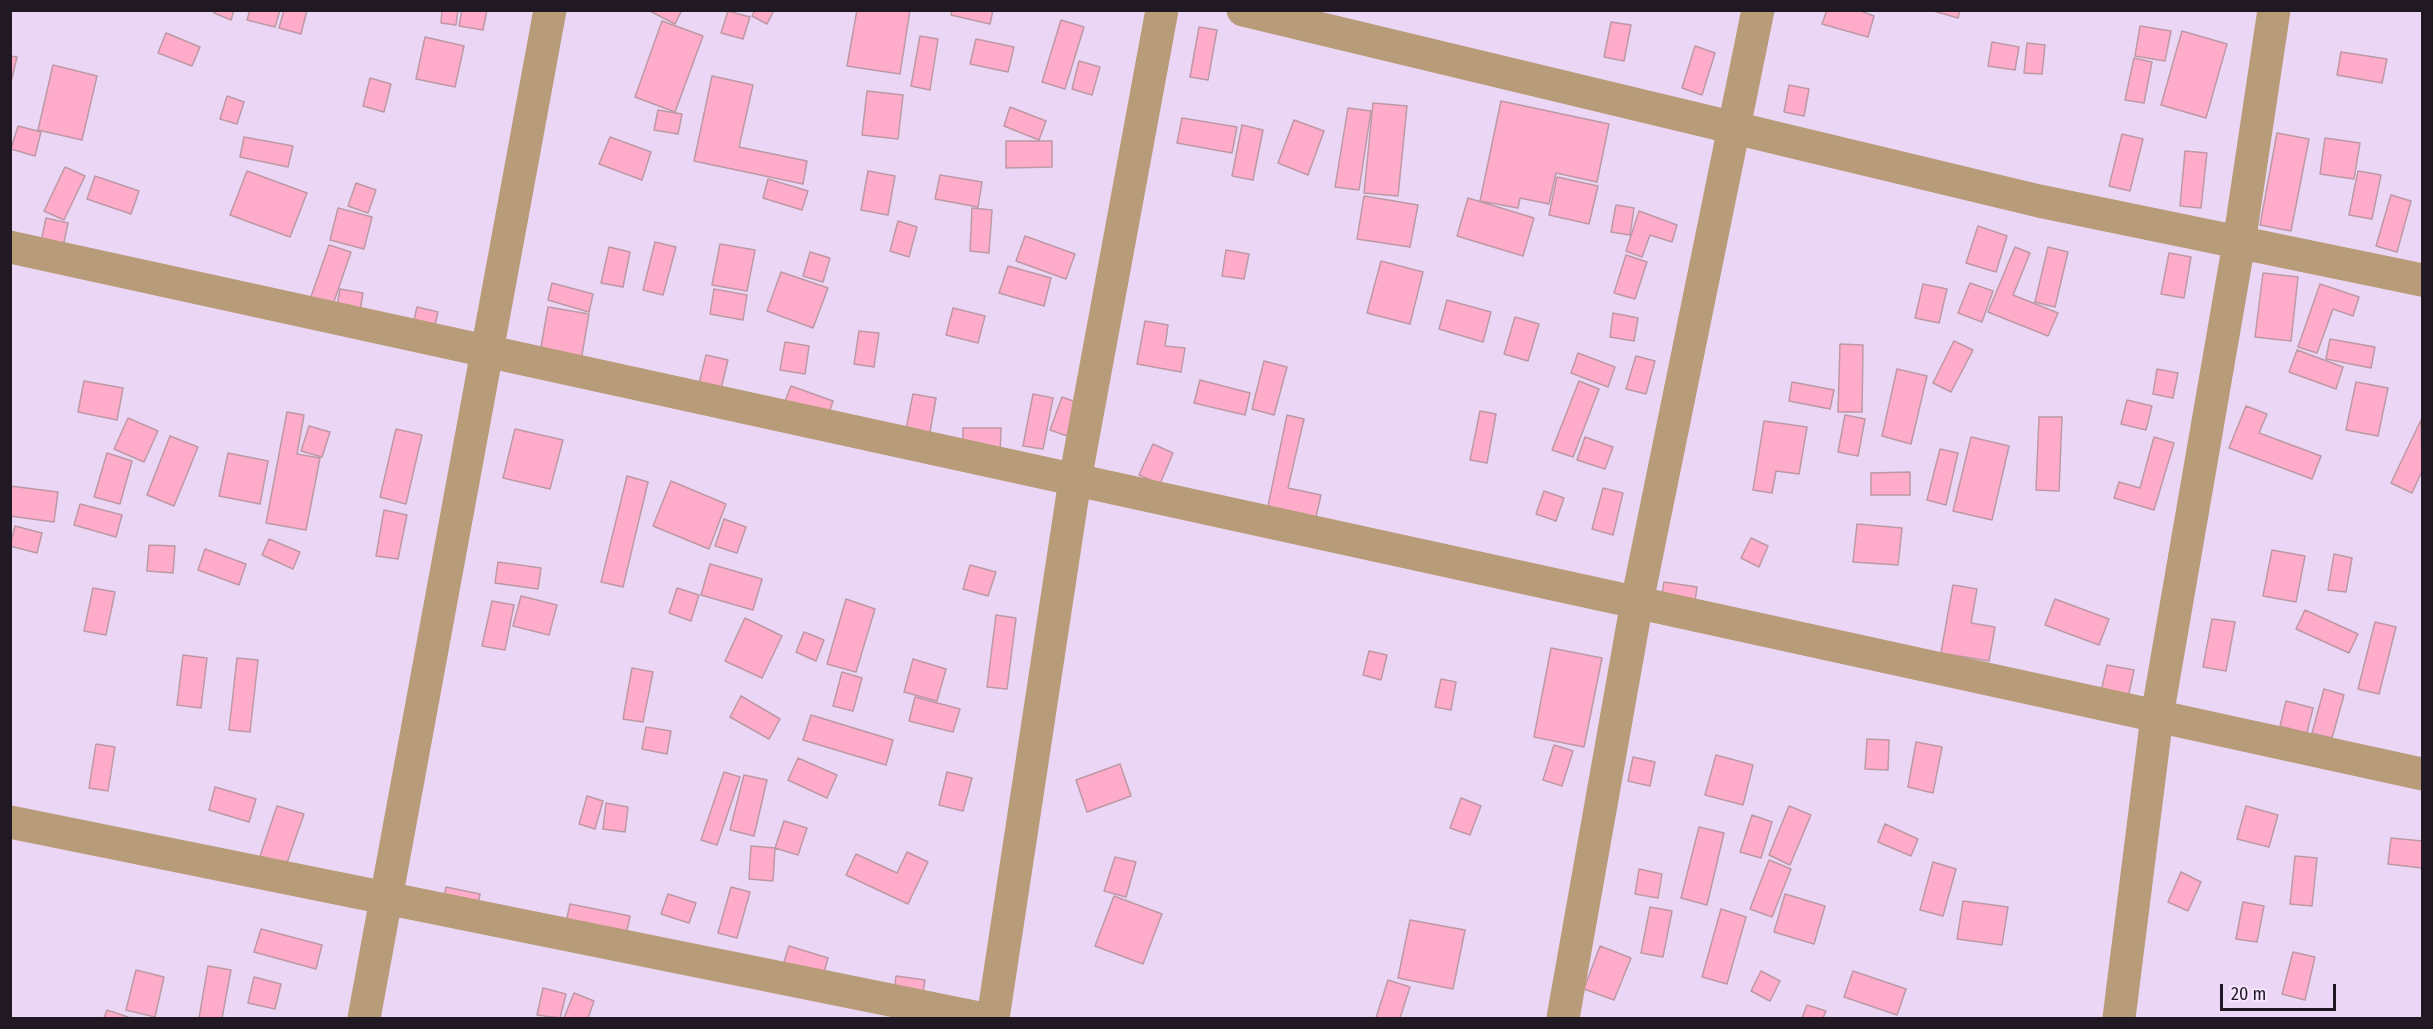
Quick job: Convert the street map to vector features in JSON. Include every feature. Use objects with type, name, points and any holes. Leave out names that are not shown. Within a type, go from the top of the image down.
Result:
[{"type":"street","points":[[364,1018],[550,10]]},
{"type":"street","points":[[993,1018],[1075,480],[1162,10]]},
{"type":"street","points":[[1243,10],[2039,201],[2422,280]]},
{"type":"street","points":[[1563,1018],[1636,602],[1758,10]]},
{"type":"street","points":[[2119,1018],[2157,716],[2239,243],[2274,10]]},
{"type":"street","points":[[10,247],[2422,774]]},
{"type":"street","points":[[10,822],[980,1018]]},
{"type":"building","points":[[215,10],[234,10],[231,20],[214,13]]},
{"type":"building","points":[[250,10],[280,10],[275,27],[247,20]]},
{"type":"building","points":[[284,10],[307,10],[301,34],[279,28]]},
{"type":"building","points":[[442,10],[458,10],[456,25],[441,23]]},
{"type":"building","points":[[462,10],[487,10],[483,30],[459,26]]},
{"type":"building","points":[[648,10],[682,10],[675,24]]},
{"type":"building","points":[[755,10],[774,10],[767,24],[752,16]]},
{"type":"building","points":[[857,10],[910,10],[900,74],[847,66]]},
{"type":"building","points":[[952,10],[993,10],[990,24],[951,15]]},
{"type":"building","points":[[1827,10],[1858,10],[1874,16],[1868,37],[1822,24]]},
{"type":"building","points":[[1930,10],[1960,10],[1958,18]]},
{"type":"building","points":[[728,11],[750,17],[743,39],[721,33]]},
{"type":"building","points":[[1061,20],[1084,27],[1065,89],[1042,82]]},
{"type":"building","points":[[662,21],[703,36],[675,112],[635,97]]},
{"type":"building","points":[[1611,22],[1631,25],[1624,61],[1604,57]]},
{"type":"building","points":[[2140,26],[2171,31],[2165,61],[2135,56]]},
{"type":"building","points":[[1199,27],[1217,30],[1208,80],[1190,77]]},
{"type":"building","points":[[2182,31],[2227,44],[2206,118],[2161,105]]},
{"type":"building","points":[[166,33],[200,47],[192,66],[158,53]]},
{"type":"building","points":[[920,36],[938,39],[930,90],[911,86]]},
{"type":"building","points":[[425,37],[464,46],[455,87],[416,79]]},
{"type":"building","points":[[976,39],[1014,47],[1008,72],[970,64]]},
{"type":"building","points":[[1992,42],[2019,47],[2015,70],[1988,66]]},
{"type":"building","points":[[2027,43],[2045,45],[2042,74],[2024,73]]},
{"type":"building","points":[[1695,46],[1715,53],[1702,95],[1682,88]]},
{"type":"building","points":[[2341,52],[2387,59],[2382,83],[2337,75]]},
{"type":"building","points":[[10,56],[17,57],[10,86]]},
{"type":"building","points":[[2134,58],[2152,62],[2144,103],[2125,100]]},
{"type":"building","points":[[1079,61],[1100,67],[1092,95],[1072,89]]},
{"type":"building","points":[[53,65],[97,76],[82,140],[38,130]]},
{"type":"building","points":[[712,76],[753,85],[739,147],[807,161],[803,184],[694,161]]},
{"type":"building","points":[[370,78],[391,84],[384,112],[363,106]]},
{"type":"building","points":[[1789,85],[1809,89],[1804,116],[1784,112]]},
{"type":"building","points":[[867,91],[903,95],[898,139],[862,135]]},
{"type":"building","points":[[227,96],[244,102],[237,124],[220,119]]},
{"type":"building","points":[[1501,101],[1609,124],[1597,182],[1556,173],[1549,204],[1520,198],[1518,208],[1480,201]]},
{"type":"building","points":[[1373,103],[1407,106],[1398,196],[1364,193]]},
{"type":"building","points":[[1010,107],[1046,121],[1039,140],[1004,126]]},
{"type":"building","points":[[1348,108],[1371,111],[1359,190],[1335,187]]},
{"type":"building","points":[[658,110],[682,114],[678,134],[654,130]]},
{"type":"building","points":[[1182,118],[1237,127],[1232,153],[1177,143]]},
{"type":"building","points":[[1294,120],[1324,131],[1308,175],[1278,163]]},
{"type":"building","points":[[1242,125],[1263,130],[1253,180],[1232,176]]},
{"type":"building","points":[[18,126],[41,132],[35,156],[11,149]]},
{"type":"building","points":[[2277,133],[2309,139],[2291,231],[2260,225]]},
{"type":"building","points":[[2122,134],[2143,139],[2130,191],[2109,186]]},
{"type":"building","points":[[244,137],[293,146],[288,167],[240,157]]},
{"type":"building","points":[[610,137],[651,152],[642,180],[599,164]]},
{"type":"building","points":[[2325,138],[2360,143],[2354,179],[2320,174]]},
{"type":"building","points":[[1006,141],[1052,141],[1052,167],[1006,168]]},
{"type":"building","points":[[2185,151],[2207,153],[2201,208],[2180,206]]},
{"type":"building","points":[[65,167],[85,176],[64,220],[44,211]]},
{"type":"building","points":[[247,171],[307,193],[290,237],[230,215]]},
{"type":"building","points":[[868,171],[895,176],[888,215],[861,210]]},
{"type":"building","points":[[2358,171],[2381,175],[2372,219],[2349,215]]},
{"type":"building","points":[[940,175],[982,182],[978,207],[935,199]]},
{"type":"building","points":[[95,176],[139,191],[131,214],[87,199]]},
{"type":"building","points":[[1557,177],[1598,186],[1589,224],[1549,215]]},
{"type":"building","points":[[768,179],[808,191],[802,210],[763,198]]},
{"type":"building","points":[[356,183],[376,190],[368,213],[348,206]]},
{"type":"building","points":[[2391,195],[2411,201],[2397,252],[2376,246]]},
{"type":"building","points":[[1364,196],[1418,205],[1410,247],[1357,239]]},
{"type":"building","points":[[1468,198],[1534,218],[1523,256],[1457,236]]},
{"type":"building","points":[[1616,205],[1634,208],[1630,235],[1611,232]]},
{"type":"building","points":[[338,208],[372,217],[364,249],[330,240]]},
{"type":"building","points":[[972,208],[992,210],[989,253],[970,251]]},
{"type":"building","points":[[1639,211],[1677,225],[1672,242],[1650,235],[1642,257],[1626,251]]},
{"type":"building","points":[[46,218],[68,223],[60,261],[38,256]]},
{"type":"building","points":[[898,221],[917,227],[909,257],[890,251]]},
{"type":"building","points":[[1978,226],[2007,236],[1996,272],[1966,263]]},
{"type":"building","points":[[1025,236],[1075,254],[1066,279],[1016,261]]},
{"type":"building","points":[[655,242],[676,247],[663,295],[643,290]]},
{"type":"building","points":[[720,244],[755,250],[747,291],[712,285]]},
{"type":"building","points":[[329,245],[351,252],[328,319],[306,311]]},
{"type":"building","points":[[609,247],[630,252],[623,287],[601,283]]},
{"type":"building","points":[[2015,247],[2030,253],[2013,295],[2058,313],[2048,336],[1988,312]]},
{"type":"building","points":[[2048,247],[2068,252],[2055,307],[2035,302]]},
{"type":"building","points":[[1226,250],[1249,254],[1244,279],[1222,276]]},
{"type":"building","points":[[810,252],[830,258],[823,282],[803,276]]},
{"type":"building","points":[[2169,253],[2191,257],[2184,298],[2161,294]]},
{"type":"building","points":[[1626,255],[1647,262],[1635,299],[1614,293]]},
{"type":"building","points":[[1381,261],[1423,272],[1410,324],[1367,313]]},
{"type":"building","points":[[1008,266],[1051,278],[1044,306],[999,293]]},
{"type":"building","points":[[781,272],[828,288],[813,328],[767,311]]},
{"type":"building","points":[[2263,273],[2298,277],[2291,341],[2255,337]]},
{"type":"building","points":[[552,283],[593,294],[589,312],[548,300]]},
{"type":"building","points":[[1970,283],[1993,291],[1982,322],[1958,313]]},
{"type":"building","points":[[1923,284],[1947,289],[1939,323],[1915,318]]},
{"type":"building","points":[[2320,284],[2359,297],[2353,316],[2333,309],[2317,353],[2298,347]]},
{"type":"building","points":[[340,289],[363,293],[358,322],[335,318]]},
{"type":"building","points":[[714,289],[747,295],[743,320],[710,314]]},
{"type":"building","points":[[1447,300],[1491,312],[1483,342],[1439,329]]},
{"type":"building","points":[[417,307],[438,312],[432,338],[411,334]]},
{"type":"building","points":[[548,307],[589,314],[579,372],[538,364]]},
{"type":"building","points":[[953,308],[985,316],[978,343],[946,335]]},
{"type":"building","points":[[1613,313],[1638,318],[1634,341],[1610,337]]},
{"type":"building","points":[[1515,317],[1539,324],[1528,361],[1504,354]]},
{"type":"building","points":[[1145,321],[1168,325],[1165,346],[1185,348],[1181,372],[1137,364]]},
{"type":"building","points":[[859,331],[879,333],[874,367],[854,364]]},
{"type":"building","points":[[2330,339],[2375,347],[2371,368],[2326,359]]},
{"type":"building","points":[[1954,341],[1973,350],[1951,392],[1933,383]]},
{"type":"building","points":[[785,342],[809,346],[805,374],[780,370]]},
{"type":"building","points":[[1840,344],[1863,345],[1862,412],[1838,412]]},
{"type":"building","points":[[2297,350],[2343,367],[2336,389],[2289,372]]},
{"type":"building","points":[[1578,353],[1615,367],[1608,387],[1571,373]]},
{"type":"building","points":[[706,355],[728,360],[717,405],[695,400]]},
{"type":"building","points":[[1636,356],[1655,361],[1646,394],[1626,389]]},
{"type":"building","points":[[1264,361],[1287,367],[1274,415],[1252,409]]},
{"type":"building","points":[[1897,369],[1927,376],[1911,444],[1882,436]]},
{"type":"building","points":[[2157,369],[2178,373],[2173,398],[2153,394]]},
{"type":"building","points":[[1200,380],[1250,393],[1245,415],[1194,403]]},
{"type":"building","points":[[84,381],[123,388],[117,420],[78,412]]},
{"type":"building","points":[[1579,381],[1599,389],[1573,457],[1552,450]]},
{"type":"building","points":[[1792,382],[1834,390],[1830,409],[1789,401]]},
{"type":"building","points":[[2356,382],[2388,388],[2378,436],[2346,430]]},
{"type":"building","points":[[791,386],[833,401],[825,425],[782,409]]},
{"type":"building","points":[[913,394],[936,398],[928,443],[904,439]]},
{"type":"building","points":[[1033,394],[1053,398],[1043,449],[1023,446]]},
{"type":"building","points":[[1062,397],[1079,403],[1067,436],[1050,430]]},
{"type":"building","points":[[2127,400],[2152,406],[2146,430],[2121,424]]},
{"type":"building","points":[[2246,406],[2267,414],[2259,433],[2321,456],[2312,479],[2229,448]]},
{"type":"building","points":[[1480,411],[1496,414],[1487,463],[1470,460]]},
{"type":"building","points":[[287,412],[304,415],[297,454],[320,458],[306,530],[266,523]]},
{"type":"building","points":[[1287,415],[1304,419],[1288,488],[1321,495],[1315,521],[1267,511]]},
{"type":"building","points":[[1845,415],[1865,419],[1858,456],[1838,452]]},
{"type":"building","points":[[2039,417],[2062,417],[2059,491],[2036,490]]},
{"type":"building","points":[[128,418],[158,431],[144,462],[114,449]]},
{"type":"building","points":[[2421,420],[2422,471],[2412,493],[2391,483]]},
{"type":"building","points":[[1764,421],[1807,427],[1799,474],[1776,471],[1772,493],[1753,490]]},
{"type":"building","points":[[309,426],[330,432],[322,457],[301,451]]},
{"type":"building","points":[[963,428],[1001,428],[1000,454],[963,453]]},
{"type":"building","points":[[396,429],[422,435],[406,504],[380,497]]},
{"type":"building","points":[[515,429],[563,440],[550,489],[503,478]]},
{"type":"building","points":[[170,436],[198,447],[174,506],[147,495]]},
{"type":"building","points":[[1585,437],[1613,447],[1605,469],[1577,460]]},
{"type":"building","points":[[1971,437],[2009,446],[1992,520],[1953,511]]},
{"type":"building","points":[[2154,437],[2174,443],[2154,510],[2114,498],[2119,482],[2140,488]]},
{"type":"building","points":[[1153,444],[1173,453],[1160,484],[1139,475]]},
{"type":"building","points":[[1940,449],[1958,453],[1946,505],[1927,500]]},
{"type":"building","points":[[107,453],[132,461],[120,504],[94,497]]},
{"type":"building","points":[[228,453],[268,461],[260,504],[219,496]]},
{"type":"building","points":[[1910,472],[1910,495],[1871,495],[1871,473]]},
{"type":"building","points":[[627,476],[648,482],[623,587],[601,582]]},
{"type":"building","points":[[671,481],[726,504],[709,549],[653,526]]},
{"type":"building","points":[[10,486],[58,492],[54,522],[10,516]]},
{"type":"building","points":[[1603,488],[1623,493],[1613,535],[1592,529]]},
{"type":"building","points":[[1544,491],[1564,498],[1556,521],[1536,514]]},
{"type":"building","points":[[80,504],[122,515],[116,537],[74,525]]},
{"type":"building","points":[[384,510],[407,515],[398,559],[376,556]]},
{"type":"building","points":[[724,519],[746,527],[737,553],[715,546]]},
{"type":"building","points":[[1857,524],[1902,528],[1898,565],[1853,562]]},
{"type":"building","points":[[15,526],[42,533],[37,553],[10,546]]},
{"type":"building","points":[[1751,538],[1768,546],[1759,567],[1741,558]]},
{"type":"building","points":[[269,539],[300,552],[293,569],[262,555]]},
{"type":"building","points":[[149,545],[175,546],[173,573],[147,571]]},
{"type":"building","points":[[205,549],[246,564],[239,585],[198,570]]},
{"type":"building","points":[[2272,550],[2305,556],[2296,602],[2263,596]]},
{"type":"building","points":[[2334,554],[2352,558],[2346,592],[2328,590]]},
{"type":"building","points":[[498,562],[541,568],[538,589],[495,583]]},
{"type":"building","points":[[710,564],[762,579],[753,610],[701,595]]},
{"type":"building","points":[[970,565],[996,572],[988,596],[963,589]]},
{"type":"building","points":[[1664,582],[1697,587],[1692,623],[1658,618]]},
{"type":"building","points":[[1953,585],[1977,589],[1971,623],[1995,627],[1989,661],[1941,653]]},
{"type":"building","points":[[93,588],[115,592],[106,635],[84,631]]},
{"type":"building","points":[[677,588],[699,595],[691,621],[669,613]]},
{"type":"building","points":[[521,596],[557,605],[549,635],[513,626]]},
{"type":"building","points":[[846,599],[875,609],[856,672],[827,664]]},
{"type":"building","points":[[2055,599],[2109,619],[2099,645],[2045,625]]},
{"type":"building","points":[[492,601],[514,605],[505,650],[482,646]]},
{"type":"building","points":[[2305,610],[2358,634],[2349,653],[2296,629]]},
{"type":"building","points":[[996,615],[1016,618],[1007,689],[987,687]]},
{"type":"building","points":[[745,618],[782,636],[762,678],[725,661]]},
{"type":"building","points":[[2212,619],[2235,622],[2226,671],[2203,667]]},
{"type":"building","points":[[2375,622],[2396,627],[2379,694],[2358,689]]},
{"type":"building","points":[[804,632],[824,640],[816,661],[796,652]]},
{"type":"building","points":[[1551,648],[1602,658],[1584,747],[1534,737]]},
{"type":"building","points":[[1369,651],[1387,655],[1381,680],[1363,675]]},
{"type":"building","points":[[183,655],[207,658],[201,708],[177,705]]},
{"type":"building","points":[[237,658],[258,660],[250,732],[229,730]]},
{"type":"building","points":[[913,659],[946,669],[937,701],[904,692]]},
{"type":"building","points":[[2107,665],[2134,670],[2126,707],[2099,701]]},
{"type":"building","points":[[632,668],[653,672],[643,722],[623,719]]},
{"type":"building","points":[[842,672],[862,678],[853,711],[833,706]]},
{"type":"building","points":[[1441,679],[1456,682],[1451,710],[1435,707]]},
{"type":"building","points":[[2324,689],[2344,695],[2332,738],[2312,733]]},
{"type":"building","points":[[741,696],[780,719],[769,739],[730,717]]},
{"type":"building","points":[[915,697],[960,709],[953,732],[909,721]]},
{"type":"building","points":[[2286,701],[2313,708],[2307,733],[2280,726]]},
{"type":"building","points":[[811,715],[893,740],[886,765],[803,740]]},
{"type":"building","points":[[646,727],[671,731],[667,754],[642,749]]},
{"type":"building","points":[[1867,739],[1889,740],[1888,770],[1865,769]]},
{"type":"building","points":[[1916,742],[1942,747],[1933,793],[1908,787]]},
{"type":"building","points":[[96,744],[115,747],[108,791],[89,788]]},
{"type":"building","points":[[1554,745],[1573,751],[1562,786],[1543,780]]},
{"type":"building","points":[[1716,755],[1753,765],[1743,805],[1705,795]]},
{"type":"building","points":[[1633,757],[1655,762],[1650,786],[1628,781]]},
{"type":"building","points":[[798,758],[837,775],[827,798],[788,780]]},
{"type":"building","points":[[1120,764],[1131,796],[1087,812],[1076,780]]},
{"type":"building","points":[[724,772],[740,777],[717,845],[701,840]]},
{"type":"building","points":[[947,772],[972,778],[963,811],[939,805]]},
{"type":"building","points":[[744,775],[767,780],[754,836],[730,830]]},
{"type":"building","points":[[215,787],[256,799],[249,822],[209,810]]},
{"type":"building","points":[[587,796],[603,801],[595,829],[579,824]]},
{"type":"building","points":[[1461,798],[1481,806],[1470,835],[1450,828]]},
{"type":"building","points":[[606,803],[628,807],[625,832],[603,829]]},
{"type":"building","points":[[277,806],[304,814],[281,880],[255,871]]},
{"type":"building","points":[[1789,806],[1811,815],[1790,865],[1769,855]]},
{"type":"building","points":[[2246,806],[2278,815],[2269,847],[2237,839]]},
{"type":"building","points":[[1752,815],[1772,822],[1761,858],[1740,852]]},
{"type":"building","points":[[784,821],[807,828],[798,855],[775,848]]},
{"type":"building","points":[[1885,824],[1918,839],[1911,856],[1878,842]]},
{"type":"building","points":[[1699,827],[1724,833],[1707,905],[1681,898]]},
{"type":"building","points":[[2391,838],[2422,841],[2422,868],[2388,864]]},
{"type":"building","points":[[751,846],[775,848],[773,881],[749,879]]},
{"type":"building","points":[[907,852],[928,862],[908,904],[846,875],[856,854],[897,873]]},
{"type":"building","points":[[2295,856],[2317,858],[2312,906],[2290,904]]},
{"type":"building","points":[[1115,857],[1136,862],[1126,897],[1104,891]]},
{"type":"building","points":[[1769,860],[1791,869],[1772,917],[1750,909]]},
{"type":"building","points":[[1933,862],[1956,869],[1943,916],[1920,910]]},
{"type":"building","points":[[1639,869],[1662,874],[1658,898],[1635,894]]},
{"type":"building","points":[[2181,872],[2201,882],[2188,911],[2168,902]]},
{"type":"building","points":[[446,887],[480,894],[476,915],[442,908]]},
{"type":"building","points":[[731,887],[750,892],[737,938],[718,933]]},
{"type":"building","points":[[668,894],[696,903],[689,923],[661,914]]},
{"type":"building","points":[[1785,894],[1825,906],[1814,944],[1774,932]]},
{"type":"building","points":[[1114,896],[1162,914],[1143,964],[1095,946]]},
{"type":"building","points":[[1963,901],[2008,907],[2002,945],[1957,939]]},
{"type":"building","points":[[2243,902],[2264,906],[2257,942],[2236,939]]},
{"type":"building","points":[[570,904],[630,916],[624,944],[564,932]]},
{"type":"building","points":[[1650,907],[1672,911],[1663,957],[1641,953]]},
{"type":"building","points":[[1721,909],[1746,917],[1727,984],[1702,977]]},
{"type":"building","points":[[1410,920],[1465,930],[1453,989],[1398,978]]},
{"type":"building","points":[[261,929],[322,945],[316,969],[254,952]]},
{"type":"building","points":[[789,946],[828,958],[821,983],[781,972]]},
{"type":"building","points":[[1600,946],[1631,958],[1614,1000],[1584,989]]},
{"type":"building","points":[[2293,952],[2315,957],[2305,1000],[2282,994]]},
{"type":"building","points":[[208,966],[231,970],[222,1018],[199,1018]]},
{"type":"building","points":[[136,970],[164,977],[155,1017],[126,1010]]},
{"type":"building","points":[[1761,971],[1780,981],[1770,1001],[1751,991]]},
{"type":"building","points":[[1853,971],[1906,989],[1897,1015],[1844,997]]},
{"type":"building","points":[[896,976],[925,980],[921,1003],[893,999]]},
{"type":"building","points":[[254,977],[281,984],[275,1009],[248,1003]]},
{"type":"building","points":[[1388,980],[1410,987],[1400,1018],[1376,1018]]},
{"type":"building","points":[[543,988],[566,994],[560,1018],[537,1015]]},
{"type":"building","points":[[574,993],[594,1001],[588,1018],[564,1018]]},
{"type":"building","points":[[1807,1005],[1826,1011],[1823,1018],[1802,1018]]},
{"type":"building","points":[[107,1010],[128,1017],[104,1018]]}]
